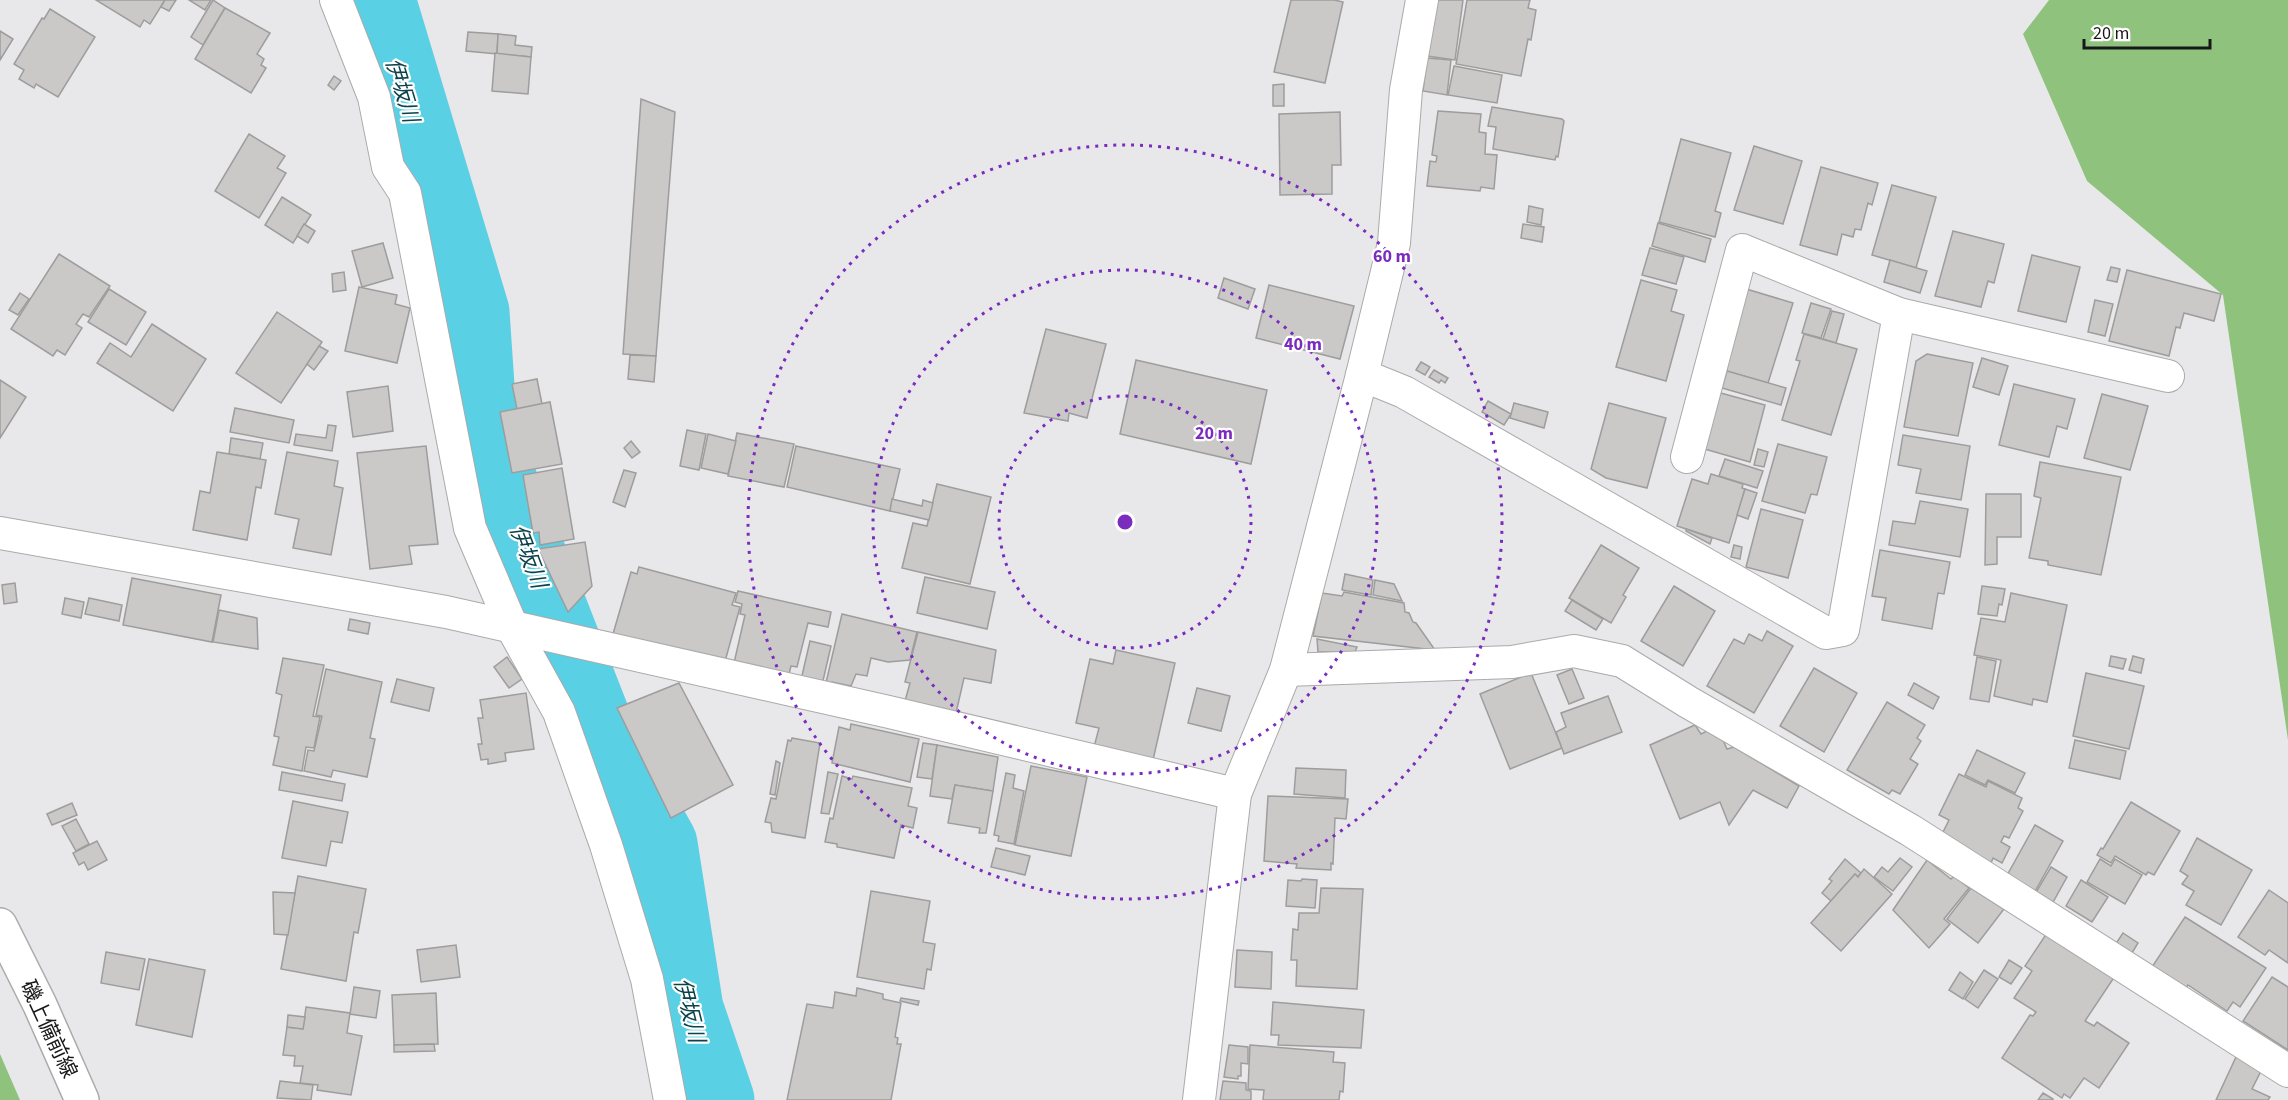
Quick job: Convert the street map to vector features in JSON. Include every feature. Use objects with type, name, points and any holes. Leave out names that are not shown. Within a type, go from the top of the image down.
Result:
[{"type":"main road","name":"磯上備前線","points":[[0,925],[40,1005],[82,1100]]},
{"type":"street","points":[[336,0],[374,97],[388,167],[405,193],[470,528],[522,631],[559,712],[606,845],[647,979],[670,1100]]},
{"type":"street","points":[[1199,1100],[1235,794],[1286,670],[1394,243],[1406,90],[1422,0]]},
{"type":"street","points":[[1687,457],[1742,250],[1899,314],[2168,376]]},
{"type":"street","points":[[1362,375],[1404,392],[1826,633],[1843,630],[1899,314]]},
{"type":"street","points":[[0,533],[446,612],[1235,794]]},
{"type":"street","points":[[1286,670],[1512,662],[1574,651],[1622,662],[1911,830],[2288,1071]]},
{"type":"green space","points":[[2049,0],[2288,0],[2288,740],[2223,295],[2087,181],[2023,34]]},
{"type":"green space","points":[[0,1054],[20,1100],[0,1100]]},
{"type":"building","points":[[96,0],[165,0],[150,24],[144,20],[140,27]]},
{"type":"building","points":[[165,0],[176,0],[169,11],[161,7]]},
{"type":"building","points":[[189,0],[211,0],[205,10]]},
{"type":"building","points":[[213,0],[225,8],[203,45],[191,37]]},
{"type":"building","points":[[1291,0],[1343,2],[1325,83],[1274,72]]},
{"type":"building","points":[[1435,0],[1463,0],[1455,60],[1427,56]]},
{"type":"building","points":[[1467,0],[1530,0],[1528,8],[1536,10],[1521,76],[1456,64]]},
{"type":"building","points":[[225,8],[270,33],[257,54],[264,59],[261,65],[266,68],[251,93],[195,59]]},
{"type":"building","points":[[50,9],[95,37],[58,97],[36,84],[34,88],[19,79],[24,70],[14,64]]},
{"type":"building","points":[[0,31],[13,39],[0,60]]},
{"type":"building","points":[[468,32],[498,34],[497,54],[466,51]]},
{"type":"building","points":[[498,34],[516,36],[515,45],[532,47],[531,57],[497,54]]},
{"type":"building","points":[[495,53],[531,57],[528,94],[492,91]]},
{"type":"building","points":[[1427,58],[1451,60],[1447,95],[1423,91]]},
{"type":"building","points":[[1454,66],[1502,75],[1497,103],[1448,95]]},
{"type":"building","points":[[334,76],[341,81],[334,90],[328,85]]},
{"type":"building","points":[[1284,84],[1284,106],[1273,106],[1273,85]]},
{"type":"building","points":[[641,99],[675,112],[656,356],[623,354]]},
{"type":"building","points":[[1492,107],[1562,119],[1564,121],[1558,157],[1556,156],[1555,160],[1493,149],[1496,127],[1488,126]]},
{"type":"building","points":[[1438,111],[1481,114],[1479,132],[1486,133],[1485,154],[1497,155],[1494,189],[1481,187],[1480,191],[1427,186],[1430,161],[1436,162],[1437,156],[1432,155]]},
{"type":"building","points":[[1340,112],[1341,165],[1332,165],[1332,194],[1280,195],[1279,114]]},
{"type":"building","points":[[249,134],[285,156],[277,168],[286,173],[259,218],[215,191]]},
{"type":"building","points":[[1681,139],[1731,153],[1715,211],[1721,213],[1715,237],[1659,222]]},
{"type":"building","points":[[1754,146],[1802,161],[1783,224],[1734,210]]},
{"type":"building","points":[[1821,167],[1878,183],[1872,205],[1868,203],[1861,230],[1855,229],[1853,237],[1842,234],[1837,255],[1800,245]]},
{"type":"building","points":[[1892,185],[1936,197],[1916,268],[1872,255]]},
{"type":"building","points":[[282,197],[311,215],[293,243],[265,225]]},
{"type":"building","points":[[1529,206],[1543,209],[1541,225],[1527,222]]},
{"type":"building","points":[[1658,223],[1711,239],[1705,262],[1652,246]]},
{"type":"building","points":[[304,224],[315,231],[308,243],[297,236]]},
{"type":"building","points":[[1523,224],[1544,227],[1542,242],[1521,238]]},
{"type":"building","points":[[1953,231],[2004,244],[1994,283],[1988,281],[1981,307],[1935,296]]},
{"type":"building","points":[[383,243],[393,278],[362,287],[352,251]]},
{"type":"building","points":[[1650,248],[1684,257],[1676,284],[1642,275]]},
{"type":"building","points":[[59,254],[110,286],[89,317],[83,314],[76,324],[82,328],[65,355],[57,350],[53,356],[11,329]]},
{"type":"building","points":[[2032,255],[2080,267],[2066,322],[2018,311]]},
{"type":"building","points":[[1890,260],[1927,271],[1920,293],[1884,282]]},
{"type":"building","points":[[2111,267],[2120,269],[2117,282],[2107,280]]},
{"type":"building","points":[[2127,270],[2221,294],[2214,321],[2184,313],[2180,328],[2176,327],[2169,356],[2109,341]]},
{"type":"building","points":[[344,272],[346,290],[333,292],[332,274]]},
{"type":"building","points":[[1224,278],[1255,289],[1248,309],[1218,298]]},
{"type":"building","points":[[1641,280],[1677,290],[1671,311],[1684,315],[1666,381],[1616,367]]},
{"type":"building","points":[[1269,285],[1354,306],[1340,359],[1256,338]]},
{"type":"building","points":[[359,287],[397,295],[395,304],[410,308],[397,363],[345,351]]},
{"type":"building","points":[[1743,288],[1793,303],[1768,383],[1719,369]]},
{"type":"building","points":[[109,289],[146,312],[126,345],[88,322]]},
{"type":"building","points":[[20,293],[29,299],[18,315],[9,310]]},
{"type":"building","points":[[2095,300],[2113,304],[2105,336],[2088,332]]},
{"type":"building","points":[[1811,303],[1831,309],[1821,338],[1802,333]]},
{"type":"building","points":[[1832,311],[1844,314],[1836,343],[1823,339]]},
{"type":"building","points":[[277,312],[322,342],[281,403],[236,373]]},
{"type":"building","points":[[152,324],[206,359],[173,411],[97,363],[110,343],[131,357]]},
{"type":"building","points":[[1046,329],[1106,344],[1087,418],[1069,413],[1068,421],[1024,413]]},
{"type":"building","points":[[1804,334],[1857,349],[1831,435],[1782,420],[1800,361],[1796,360]]},
{"type":"building","points":[[319,346],[328,351],[314,370],[307,364]]},
{"type":"building","points":[[1927,354],[1973,363],[1958,436],[1904,427],[1916,361]]},
{"type":"building","points":[[630,355],[656,356],[654,382],[628,379]]},
{"type":"building","points":[[1982,358],[2008,366],[1999,395],[1973,387]]},
{"type":"building","points":[[1136,360],[1267,390],[1251,464],[1120,434]]},
{"type":"building","points":[[1421,362],[1430,367],[1425,375],[1416,370]]},
{"type":"building","points":[[1434,370],[1448,378],[1445,383],[1441,380],[1439,383],[1429,377]]},
{"type":"building","points":[[1727,371],[1786,388],[1781,405],[1722,388]]},
{"type":"building","points":[[537,379],[542,404],[517,409],[512,384]]},
{"type":"building","points":[[0,380],[26,397],[0,438]]},
{"type":"building","points":[[2014,384],[2075,399],[2067,429],[2057,426],[2049,457],[1999,445]]},
{"type":"building","points":[[388,386],[393,431],[353,437],[347,392]]},
{"type":"building","points":[[1717,392],[1765,405],[1750,462],[1701,448]]},
{"type":"building","points":[[2102,394],[2148,406],[2130,470],[2084,458]]},
{"type":"building","points":[[1488,401],[1511,414],[1504,425],[1482,412]]},
{"type":"building","points":[[550,402],[562,464],[512,473],[500,412]]},
{"type":"building","points":[[1514,403],[1548,412],[1544,428],[1510,418]]},
{"type":"building","points":[[1609,403],[1666,418],[1647,488],[1606,478],[1591,469]]},
{"type":"building","points":[[235,408],[294,420],[289,443],[230,432]]},
{"type":"building","points":[[328,425],[336,426],[332,451],[294,445],[296,434],[326,438]]},
{"type":"building","points":[[687,430],[706,434],[699,470],[680,466]]},
{"type":"building","points":[[737,433],[794,444],[784,487],[728,476]]},
{"type":"building","points":[[708,434],[736,441],[728,474],[701,468]]},
{"type":"building","points":[[1903,435],[1970,446],[1961,500],[1916,493],[1921,469],[1898,465]]},
{"type":"building","points":[[231,438],[263,443],[260,459],[229,454]]},
{"type":"building","points":[[631,441],[640,452],[632,458],[624,448]]},
{"type":"building","points":[[1778,444],[1827,457],[1817,495],[1811,494],[1805,513],[1762,501]]},
{"type":"building","points":[[426,446],[438,544],[409,546],[412,564],[370,569],[357,453]]},
{"type":"building","points":[[796,446],[900,469],[890,511],[787,487]]},
{"type":"building","points":[[1758,449],[1768,452],[1764,467],[1754,465]]},
{"type":"building","points":[[217,452],[266,460],[261,488],[256,487],[247,540],[193,530],[200,491],[210,493]]},
{"type":"building","points":[[287,452],[338,461],[334,486],[343,488],[331,555],[293,548],[299,519],[275,514]]},
{"type":"building","points":[[1725,459],[1763,471],[1757,488],[1719,476]]},
{"type":"building","points":[[2040,462],[2121,477],[2101,575],[2048,565],[2048,561],[2029,558],[2041,498],[2034,496]]},
{"type":"building","points":[[562,468],[574,539],[540,545],[539,532],[533,533],[523,475]]},
{"type":"building","points":[[624,470],[636,473],[625,507],[613,502]]},
{"type":"building","points":[[1711,474],[1743,484],[1742,488],[1745,489],[1729,543],[1677,526],[1692,479],[1708,484]]},
{"type":"building","points":[[937,484],[991,497],[970,584],[902,568],[913,523],[927,526]]},
{"type":"building","points":[[1745,489],[1757,493],[1748,519],[1737,515]]},
{"type":"building","points":[[1986,494],[2021,494],[2021,537],[1997,537],[1997,564],[1985,565]]},
{"type":"building","points":[[892,499],[922,506],[923,500],[933,503],[929,520],[890,511]]},
{"type":"building","points":[[1920,501],[1968,509],[1960,557],[1889,545],[1893,521],[1915,524]]},
{"type":"building","points":[[1761,509],[1803,520],[1788,578],[1746,567]]},
{"type":"building","points":[[1686,529],[1712,538],[1710,544],[1686,531]]},
{"type":"building","points":[[585,542],[592,586],[568,612],[538,549]]},
{"type":"building","points":[[1601,545],[1639,568],[1623,595],[1626,597],[1611,623],[1569,598]]},
{"type":"building","points":[[1734,545],[1742,547],[1740,559],[1731,557]]},
{"type":"building","points":[[1880,550],[1950,562],[1944,594],[1938,593],[1932,629],[1882,620],[1886,598],[1872,596]]},
{"type":"building","points":[[639,567],[736,593],[732,605],[740,607],[724,665],[613,634],[631,572],[637,574]]},
{"type":"building","points":[[1345,574],[1373,580],[1371,595],[1342,590]]},
{"type":"building","points":[[925,577],[995,592],[987,629],[917,613]]},
{"type":"building","points":[[132,578],[221,595],[212,642],[123,625]]},
{"type":"building","points":[[1375,580],[1394,584],[1402,601],[1373,595]]},
{"type":"building","points":[[15,583],[17,602],[4,604],[2,585]]},
{"type":"building","points":[[1674,586],[1715,611],[1683,666],[1641,641]]},
{"type":"building","points":[[1982,586],[2005,589],[1997,616],[1978,614]]},
{"type":"building","points":[[738,591],[831,612],[828,627],[808,623],[797,667],[791,666],[789,674],[734,663],[745,615],[740,614],[742,604],[735,602]]},
{"type":"building","points":[[1344,592],[1404,603],[1405,612],[1409,613],[1413,622],[1435,650],[1313,636],[1322,593],[1342,596]]},
{"type":"building","points":[[2011,593],[2067,605],[2047,702],[2033,699],[2032,705],[1994,696],[2001,660],[1974,655],[1981,618],[2005,622]]},
{"type":"building","points":[[65,598],[84,602],[81,618],[62,614]]},
{"type":"building","points":[[89,598],[122,605],[119,621],[85,614]]},
{"type":"building","points":[[1572,600],[1603,619],[1596,630],[1565,611]]},
{"type":"building","points":[[219,610],[257,618],[258,649],[213,642]]},
{"type":"building","points":[[842,614],[917,632],[910,660],[888,662],[871,658],[867,676],[856,674],[851,686],[832,682],[830,688],[825,687]]},
{"type":"building","points":[[350,619],[370,623],[368,634],[348,630]]},
{"type":"building","points":[[1767,631],[1793,646],[1754,713],[1707,686],[1734,639],[1744,644],[1749,634],[1762,641]]},
{"type":"building","points":[[918,632],[996,650],[991,683],[964,678],[956,713],[905,701],[910,683],[905,682]]},
{"type":"building","points":[[1317,639],[1357,647],[1355,652],[1318,652]]},
{"type":"building","points":[[810,641],[831,646],[822,685],[801,680]]},
{"type":"building","points":[[1116,650],[1175,663],[1153,760],[1094,747],[1099,728],[1076,723],[1090,659],[1113,664]]},
{"type":"building","points":[[2111,656],[2126,659],[2123,669],[2109,666]]},
{"type":"building","points":[[2133,656],[2144,659],[2141,673],[2129,670]]},
{"type":"building","points":[[507,657],[522,679],[509,688],[494,667]]},
{"type":"building","points":[[1977,657],[1996,661],[1989,702],[1970,699]]},
{"type":"building","points":[[283,658],[324,665],[313,716],[320,717],[314,748],[306,747],[302,771],[273,765],[279,737],[274,736],[282,695],[276,693]]},
{"type":"building","points":[[1814,668],[1857,693],[1824,752],[1780,726]]},
{"type":"building","points":[[326,669],[382,682],[370,738],[375,739],[367,777],[333,770],[331,777],[304,771],[308,750],[314,751],[322,716],[316,715]]},
{"type":"building","points":[[1572,669],[1584,698],[1569,704],[1557,675]]},
{"type":"building","points":[[1531,673],[1562,748],[1510,769],[1480,694]]},
{"type":"building","points":[[2086,673],[2144,686],[2129,749],[2073,736]]},
{"type":"building","points":[[397,679],[434,688],[429,711],[391,702]]},
{"type":"building","points":[[679,683],[733,785],[671,818],[617,708]]},
{"type":"building","points":[[1914,683],[1939,697],[1933,709],[1908,695]]},
{"type":"building","points":[[1197,688],[1230,696],[1221,731],[1188,723]]},
{"type":"building","points":[[526,693],[534,749],[505,753],[506,761],[488,764],[488,759],[481,760],[478,744],[482,744],[478,718],[483,718],[480,700]]},
{"type":"building","points":[[1608,696],[1622,732],[1564,754],[1556,732],[1566,727],[1561,713]]},
{"type":"building","points":[[1887,702],[1925,725],[1917,738],[1921,741],[1910,759],[1918,764],[1900,794],[1892,790],[1889,794],[1847,770]]},
{"type":"building","points":[[851,724],[919,739],[910,782],[832,763],[839,727],[850,730]]},
{"type":"building","points":[[1695,725],[1701,734],[1707,731],[1723,740],[1727,749],[1734,747],[1799,786],[1787,808],[1753,790],[1729,825],[1720,802],[1680,819],[1650,745]]},
{"type":"building","points":[[792,738],[820,743],[805,838],[772,832],[771,823],[765,822],[771,798],[776,799],[788,740],[791,741]]},
{"type":"building","points":[[2075,740],[2126,751],[2120,779],[2069,768]]},
{"type":"building","points":[[923,743],[937,745],[932,779],[917,777]]},
{"type":"building","points":[[937,745],[998,757],[993,791],[955,785],[952,799],[930,796]]},
{"type":"building","points":[[1977,750],[2025,773],[2015,793],[1988,780],[1985,785],[1965,775]]},
{"type":"building","points":[[776,761],[780,763],[775,795],[770,794]]},
{"type":"building","points":[[1031,766],[1087,777],[1071,856],[1015,845]]},
{"type":"building","points":[[1296,768],[1346,770],[1345,798],[1294,794]]},
{"type":"building","points":[[282,772],[345,784],[342,801],[279,790]]},
{"type":"building","points":[[828,772],[838,774],[829,814],[821,813]]},
{"type":"building","points":[[1006,773],[1015,775],[1013,788],[1024,791],[1014,844],[998,841],[999,836],[994,835]]},
{"type":"building","points":[[1959,774],[1986,787],[1988,781],[2022,798],[2018,808],[2023,811],[2009,838],[2004,836],[2001,842],[2010,847],[2002,863],[1993,858],[1991,863],[1938,842],[1949,820],[1939,815]]},
{"type":"building","points":[[842,776],[852,779],[853,776],[912,788],[908,806],[917,808],[913,828],[901,825],[894,858],[837,847],[837,844],[825,842],[830,818],[833,819]]},
{"type":"building","points":[[955,785],[993,791],[986,833],[979,833],[980,828],[948,823]]},
{"type":"building","points":[[1268,796],[1348,799],[1346,819],[1335,818],[1331,870],[1296,868],[1297,864],[1264,861]]},
{"type":"building","points":[[293,801],[348,812],[342,843],[331,841],[326,866],[282,858]]},
{"type":"building","points":[[2131,802],[2180,831],[2154,875],[2148,872],[2146,875],[2115,856],[2111,863],[2097,855],[2101,848],[2103,849]]},
{"type":"building","points":[[72,803],[77,815],[52,825],[47,814]]},
{"type":"building","points":[[76,819],[89,844],[76,851],[62,826]]},
{"type":"building","points":[[2035,825],[2063,841],[2033,895],[2005,879]]},
{"type":"building","points":[[2197,838],[2252,870],[2221,925],[2186,905],[2194,891],[2182,884],[2188,876],[2180,871]]},
{"type":"building","points":[[97,841],[107,860],[88,870],[84,862],[79,865],[73,853]]},
{"type":"building","points":[[996,848],[1030,856],[1025,875],[991,867]]},
{"type":"building","points":[[1900,858],[1912,867],[1893,891],[1874,877],[1882,867],[1888,872]]},
{"type":"building","points":[[1845,859],[1861,873],[1858,877],[1855,874],[1831,901],[1822,893],[1832,881],[1829,879]]},
{"type":"building","points":[[2100,859],[2111,866],[2115,859],[2142,875],[2125,904],[2087,882]]},
{"type":"building","points":[[1927,860],[1951,879],[1954,876],[1969,888],[1944,919],[1950,924],[1929,948],[1893,910]]},
{"type":"building","points":[[2051,867],[2067,877],[2052,904],[2035,894]]},
{"type":"building","points":[[1864,869],[1892,894],[1841,951],[1811,923],[1855,874],[1858,877]]},
{"type":"building","points":[[298,876],[366,889],[358,933],[354,932],[346,981],[281,969]]},
{"type":"building","points":[[1302,879],[1317,880],[1315,908],[1286,906],[1288,880],[1301,881]]},
{"type":"building","points":[[2081,880],[2108,897],[2092,922],[2066,906]]},
{"type":"building","points":[[1321,888],[1363,889],[1357,989],[1296,986],[1297,960],[1291,960],[1293,929],[1298,930],[1299,913],[1319,913]]},
{"type":"building","points":[[1971,888],[2004,909],[1978,943],[1947,919]]},
{"type":"building","points":[[2269,890],[2288,903],[2288,963],[2269,950],[2265,955],[2238,937]]},
{"type":"building","points":[[871,891],[930,901],[923,942],[935,944],[931,970],[927,969],[924,989],[857,977]]},
{"type":"building","points":[[273,892],[295,893],[288,935],[274,934]]},
{"type":"building","points":[[2185,917],[2266,968],[2240,1007],[2233,1002],[2227,1011],[2188,985],[2185,989],[2152,967]]},
{"type":"building","points":[[2047,933],[2117,973],[2085,1021],[2094,1026],[2097,1022],[2129,1043],[2099,1088],[2084,1078],[2070,1098],[2064,1094],[2062,1098],[2002,1058],[2030,1015],[2033,1016],[2036,1012],[2014,998],[2032,971],[2025,966]]},
{"type":"building","points":[[2123,933],[2138,943],[2129,958],[2113,948]]},
{"type":"building","points":[[456,945],[460,977],[421,982],[417,950]]},
{"type":"building","points":[[1237,950],[1272,952],[1271,989],[1235,987]]},
{"type":"building","points":[[106,952],[145,959],[139,990],[101,983]]},
{"type":"building","points":[[149,959],[205,970],[192,1037],[136,1025]]},
{"type":"building","points":[[2009,960],[2022,968],[2011,984],[1999,977]]},
{"type":"building","points":[[1984,970],[1998,979],[1978,1008],[1965,999]]},
{"type":"building","points":[[1960,972],[1973,982],[1963,999],[1949,990]]},
{"type":"building","points":[[2272,977],[2288,987],[2288,1050],[2243,1021]]},
{"type":"building","points":[[354,987],[380,991],[376,1018],[350,1014]]},
{"type":"building","points":[[857,988],[883,994],[883,999],[901,1003],[895,1037],[898,1038],[897,1044],[901,1044],[891,1100],[787,1100],[807,1004],[833,1008],[835,992],[856,996]]},
{"type":"building","points":[[436,993],[438,1044],[394,1045],[392,995]]},
{"type":"building","points":[[901,998],[919,1001],[918,1005],[900,1001]]},
{"type":"building","points":[[1273,1002],[1364,1010],[1361,1048],[1278,1045],[1279,1035],[1271,1035]]},
{"type":"building","points":[[306,1007],[350,1013],[347,1033],[362,1036],[351,1095],[317,1090],[318,1085],[300,1083],[303,1066],[294,1066],[295,1056],[283,1055],[287,1027],[303,1029]]},
{"type":"building","points":[[288,1015],[305,1017],[303,1029],[287,1027]]},
{"type":"building","points":[[434,1044],[435,1051],[394,1052],[394,1045]]},
{"type":"building","points":[[1229,1045],[1248,1047],[1248,1064],[1241,1063],[1241,1076],[1238,1076],[1238,1079],[1224,1077]]},
{"type":"building","points":[[1250,1045],[1334,1052],[1333,1062],[1345,1063],[1343,1092],[1340,1091],[1339,1100],[1263,1100],[1264,1090],[1248,1089]]},
{"type":"building","points":[[2236,1057],[2262,1069],[2252,1089],[2270,1097],[2268,1100],[2216,1100]]},
{"type":"building","points":[[280,1081],[313,1085],[311,1100],[277,1098]]},
{"type":"building","points":[[1223,1081],[1246,1083],[1246,1090],[1251,1091],[1251,1100],[1220,1100]]},
{"type":"building","points":[[2043,1093],[2053,1099],[2053,1100],[2038,1100]]},
{"type":"waterway","name":"伊坂川","points":[[375,0],[382,13],[472,312],[480,430],[600,737],[660,844],[686,1009],[717,1100]]}]
